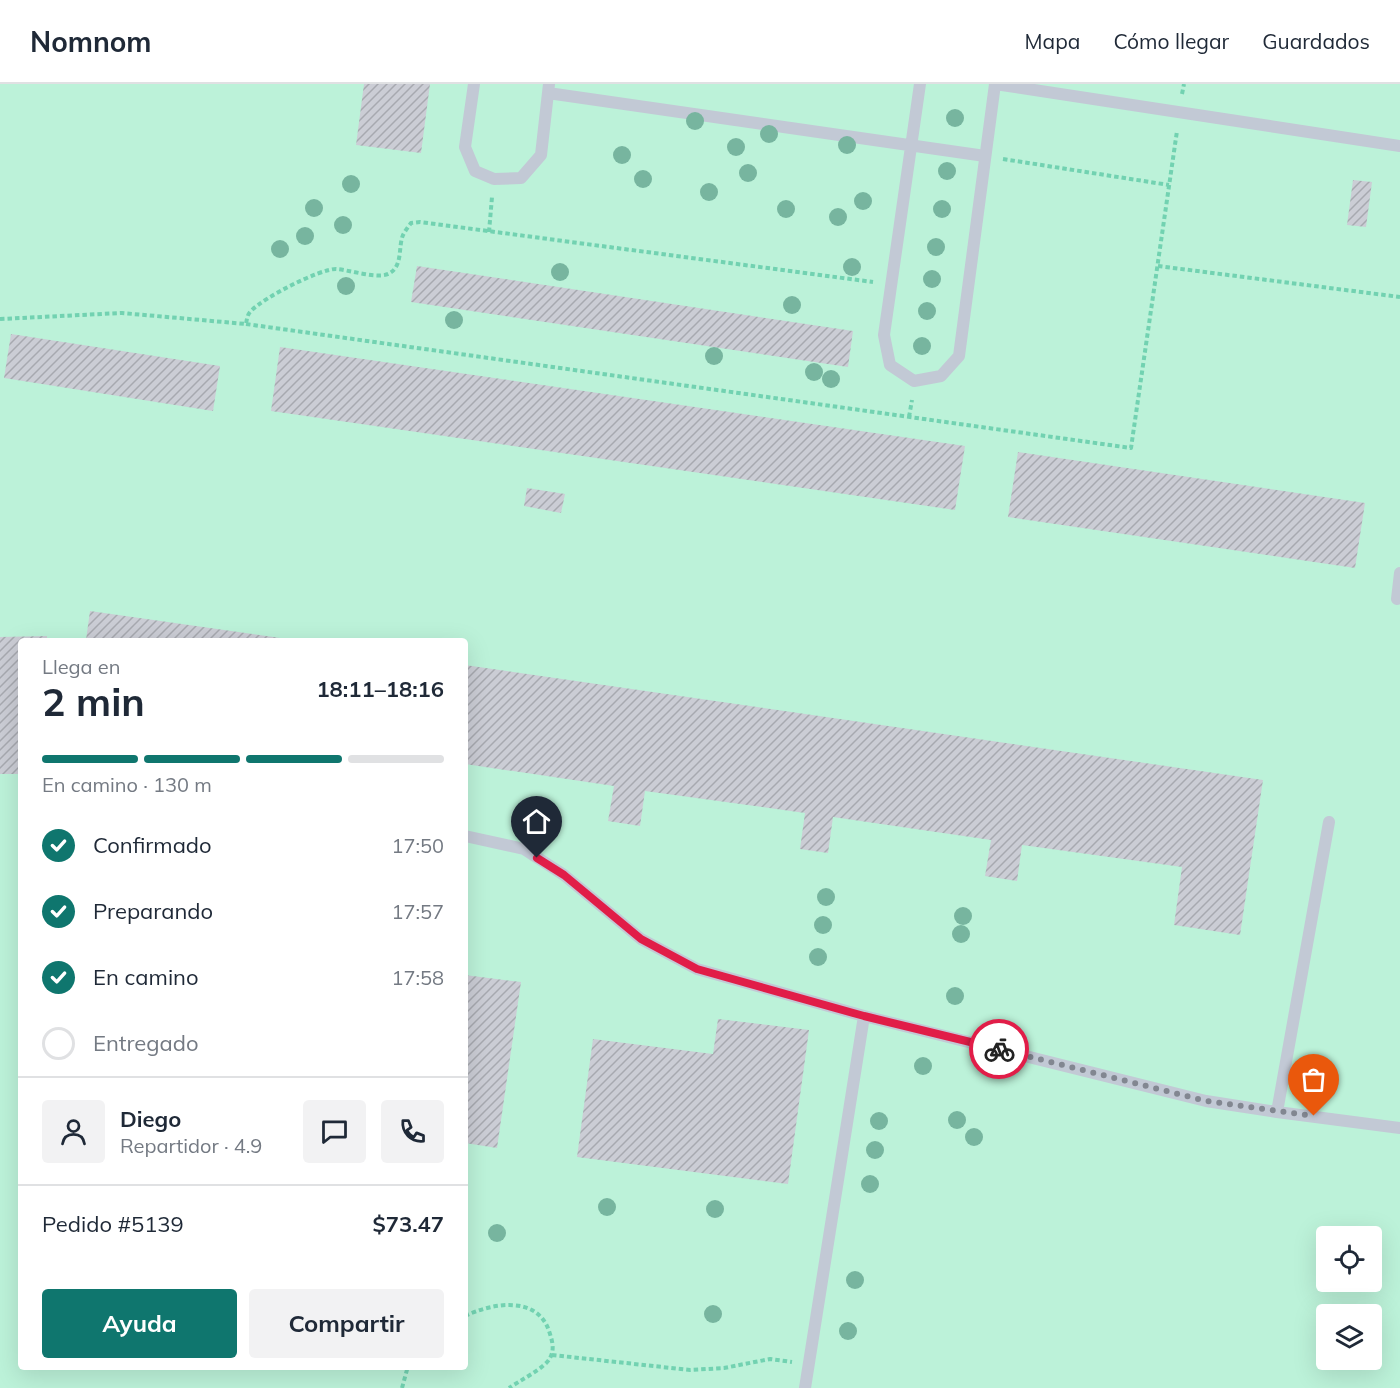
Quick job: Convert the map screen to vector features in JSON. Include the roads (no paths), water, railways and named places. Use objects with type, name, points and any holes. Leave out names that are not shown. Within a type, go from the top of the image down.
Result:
[{"type":"lane","points":[[474,84],[465,147],[475,171],[494,178],[521,178],[541,155],[549,88],[985,156]]},
{"type":"lane","points":[[920,84],[884,335],[890,365],[914,381],[941,376],[959,356],[995,84],[1400,146]]},
{"type":"lane","points":[[1397,599],[1400,573]]},
{"type":"lane","points":[[1277,1112],[1329,822]]},
{"type":"lane","points":[[468,837],[524,849],[564,875],[641,939],[697,969],[864,1016],[1206,1101],[1400,1128]]},
{"type":"lane","points":[[805,1388],[864,1016]]}]
